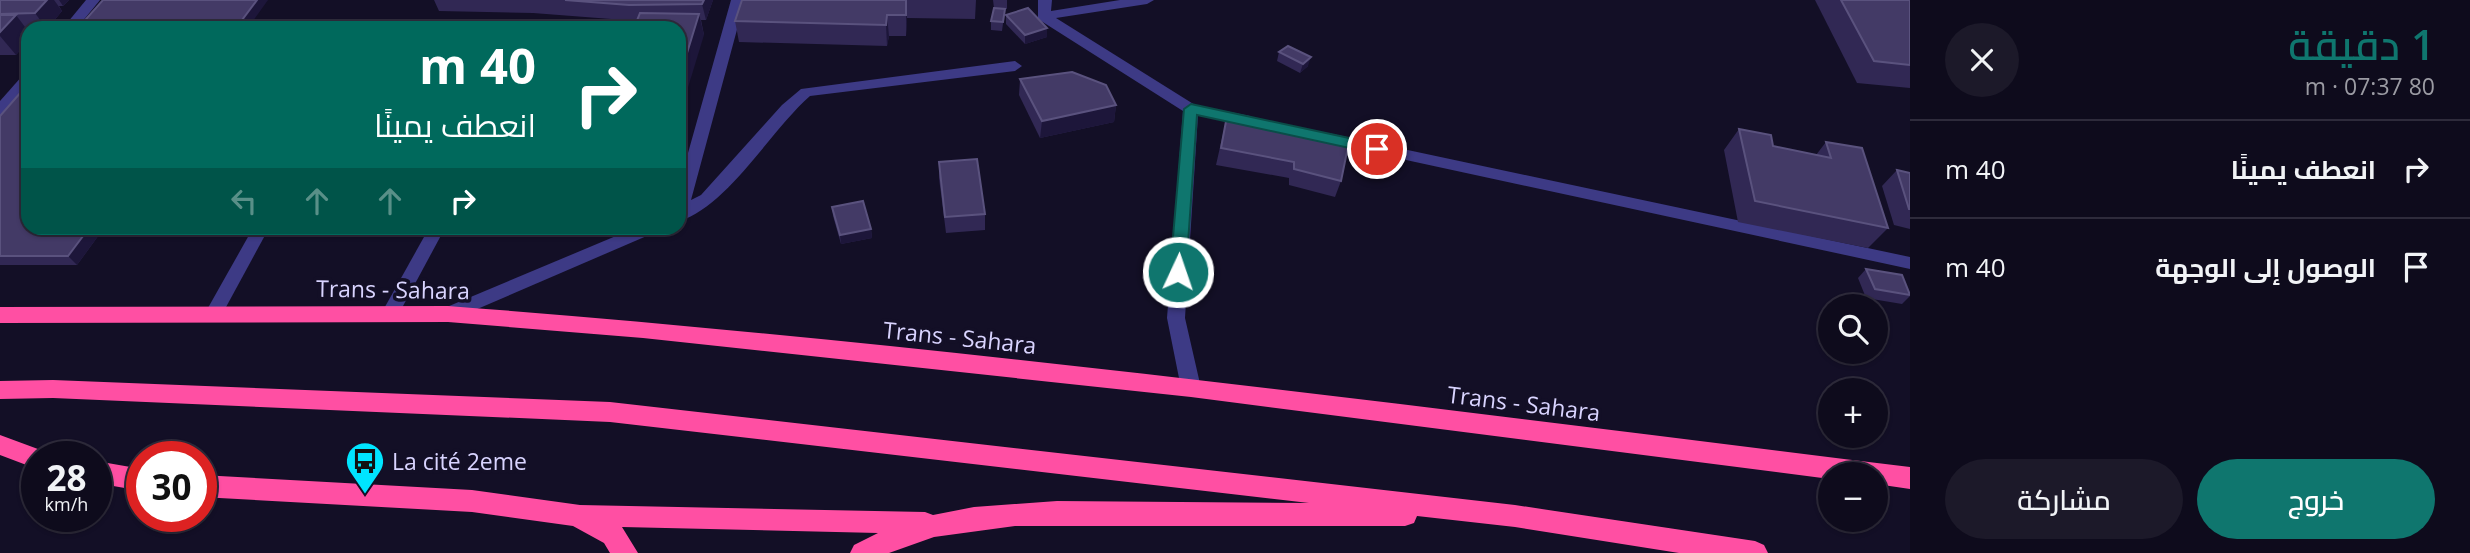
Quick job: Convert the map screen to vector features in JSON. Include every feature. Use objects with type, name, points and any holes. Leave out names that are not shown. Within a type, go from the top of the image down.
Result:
[{"type":"highway","name":"Trans - Sahara","points":[[0,315],[448,314],[643,329],[1191,388],[1910,478]]},
{"type":"highway","points":[[0,390],[53,389],[610,412],[1515,516],[1755,553]]},
{"type":"highway","points":[[0,445],[21,452]]},
{"type":"highway","points":[[217,487],[472,501],[577,515],[944,523],[1044,513],[1515,516]]},
{"type":"highway","points":[[577,515],[612,535],[625,553]]},
{"type":"highway","points":[[863,553],[878,544],[944,523]]},
{"type":"street","points":[[76,21],[93,0]]},
{"type":"street","points":[[686,193],[738,0]]},
{"type":"street","points":[[1044,8],[1147,0]]},
{"type":"street","points":[[1044,8],[1191,109],[1272,126]]},
{"type":"street","points":[[686,211],[707,199],[787,108],[806,92],[1015,66]]},
{"type":"street","points":[[0,111],[21,86]]},
{"type":"street","points":[[1191,109],[1176,318],[1191,388]]},
{"type":"street","points":[[1313,135],[1910,263]]},
{"type":"street","points":[[213,315],[252,235]]},
{"type":"street","points":[[390,314],[433,235]]},
{"type":"street","points":[[448,314],[634,235]]},
{"type":"building","points":[[0,0],[47,0],[35,13],[0,14]]},
{"type":"building","points":[[103,0],[257,0],[241,21],[84,21]]},
{"type":"building","points":[[565,0],[704,0],[702,4],[629,5]]},
{"type":"building","points":[[742,0],[906,0],[906,15],[887,15],[886,25],[735,21]]},
{"type":"building","points":[[1841,0],[1910,0],[1910,65],[1874,61]]},
{"type":"building","points":[[994,8],[1005,9],[1003,22],[991,21]]},
{"type":"building","points":[[1028,8],[1047,28],[1025,35],[1006,15]]},
{"type":"building","points":[[640,13],[699,14],[686,56],[686,21],[637,21]]},
{"type":"building","points":[[0,15],[16,15],[0,32]]},
{"type":"building","points":[[1288,46],[1311,57],[1303,64],[1279,52]]},
{"type":"building","points":[[1072,72],[1106,85],[1116,105],[1042,121],[1020,79]]},
{"type":"building","points":[[21,92],[21,235],[84,235],[68,256],[0,256],[0,116]]},
{"type":"building","points":[[1227,116],[1349,142],[1341,181],[1294,169],[1294,162],[1221,148]]},
{"type":"building","points":[[1739,129],[1771,135],[1773,146],[1831,158],[1826,142],[1862,148],[1888,228],[1755,201]]},
{"type":"building","points":[[977,159],[985,214],[945,217],[939,162]]},
{"type":"building","points":[[1897,170],[1910,173],[1910,209],[1909,209]]},
{"type":"building","points":[[863,201],[871,229],[840,235],[832,207]]},
{"type":"building","points":[[1866,269],[1902,275],[1910,295],[1875,289]]},
{"type":"place","name":"La cité 2eme","points":[[365,495]]},
{"type":"route","points":[[1178,272],[1191,109],[1377,149]]}]
